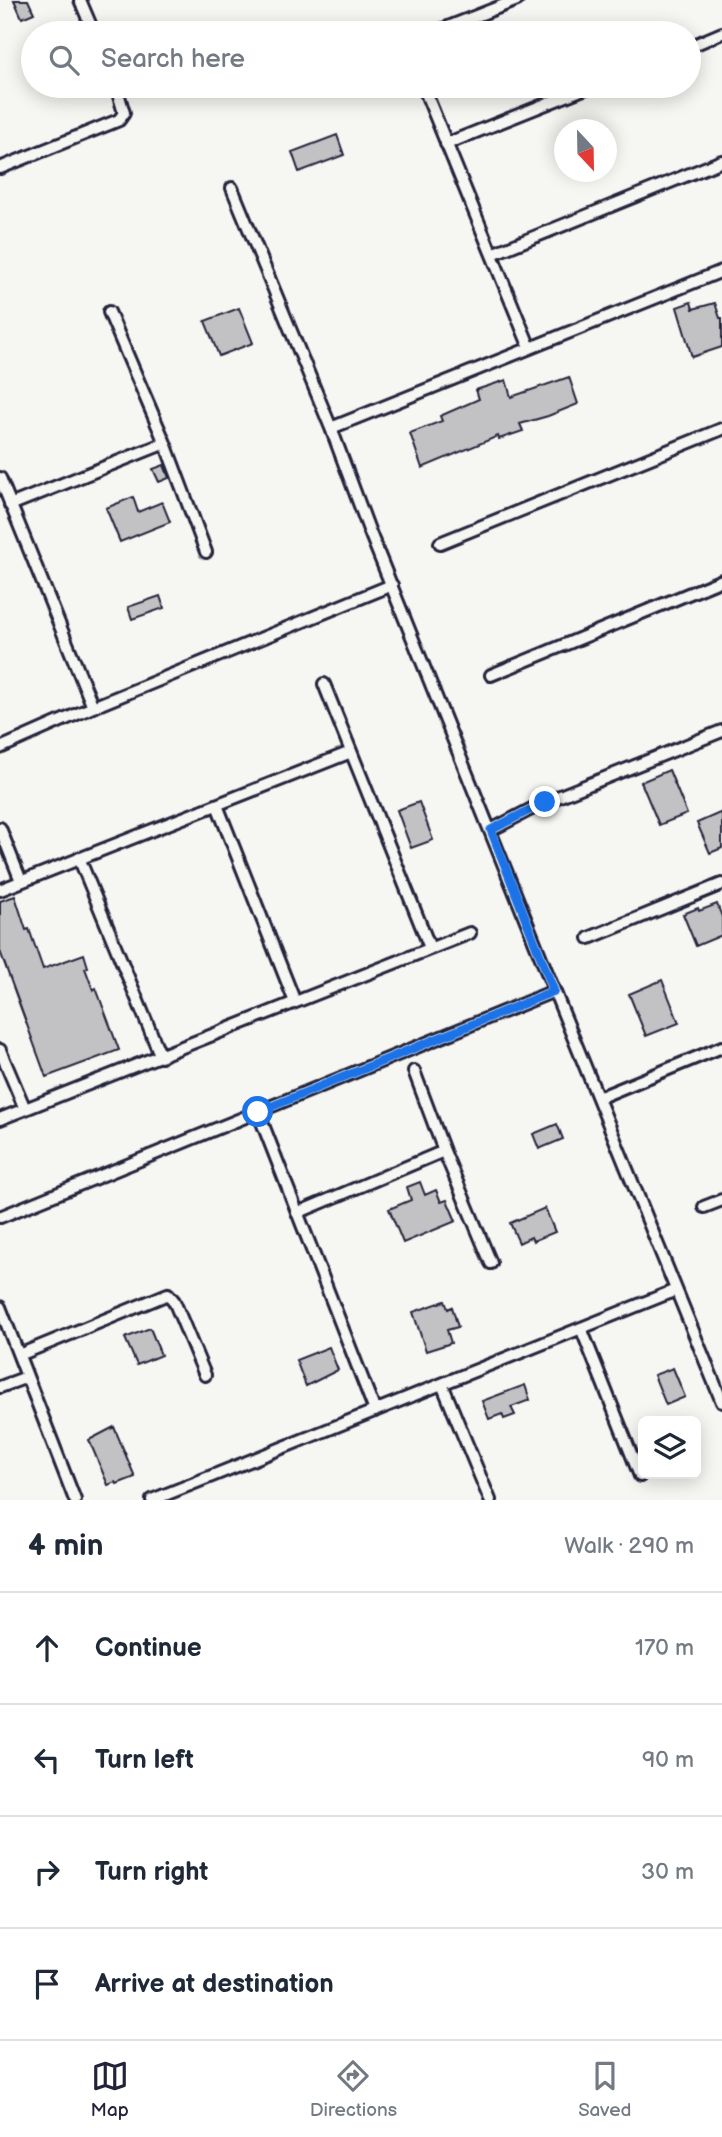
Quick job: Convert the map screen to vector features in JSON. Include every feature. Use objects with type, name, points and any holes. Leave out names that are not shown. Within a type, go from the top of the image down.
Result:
[{"type":"street","points":[[80,0],[89,21]]},
{"type":"street","points":[[464,21],[517,0]]},
{"type":"street","points":[[701,42],[722,33]]},
{"type":"street","points":[[1,164],[119,121],[124,113],[120,98]]},
{"type":"street","points":[[428,98],[530,348]]},
{"type":"street","points":[[446,144],[561,98]]},
{"type":"street","points":[[492,254],[722,161]]},
{"type":"street","points":[[232,187],[722,1402]]},
{"type":"street","points":[[331,428],[722,271]]},
{"type":"street","points":[[109,312],[166,443],[206,552]]},
{"type":"street","points":[[440,543],[722,429]]},
{"type":"street","points":[[10,505],[166,443]]},
{"type":"street","points":[[0,478],[93,706]]},
{"type":"street","points":[[491,674],[722,580]]},
{"type":"street","points":[[0,748],[93,706],[391,585]]},
{"type":"street","points":[[324,684],[430,948]]},
{"type":"street","points":[[491,830],[545,802],[722,731]]},
{"type":"street","points":[[0,890],[351,752]]},
{"type":"street","points":[[217,805],[295,1002]]},
{"type":"street","points":[[0,828],[22,881]]},
{"type":"street","points":[[79,858],[161,1056]]},
{"type":"street","points":[[589,937],[722,884]]},
{"type":"street","points":[[0,1119],[470,933]]},
{"type":"street","points":[[0,1217],[554,991]]},
{"type":"street","points":[[598,1098],[722,1047]]},
{"type":"street","points":[[0,1050],[25,1109]]},
{"type":"street","points":[[414,1071],[491,1263]]},
{"type":"street","points":[[258,1112],[375,1411]]},
{"type":"street","points":[[298,1213],[444,1151]]},
{"type":"street","points":[[704,1207],[722,1200]]},
{"type":"street","points":[[152,1500],[676,1290]]},
{"type":"street","points":[[19,1355],[168,1294],[174,1301],[205,1375]]},
{"type":"street","points":[[0,1307],[75,1500]]},
{"type":"street","points":[[581,1328],[638,1471]]},
{"type":"street","points":[[0,1387],[27,1377]]},
{"type":"street","points":[[442,1384],[490,1500]]},
{"type":"building","points":[[14,0],[28,0],[34,13],[22,18]]},
{"type":"building","points":[[337,135],[344,155],[299,172],[292,152]]},
{"type":"building","points":[[691,302],[693,309],[715,303],[722,318],[722,347],[692,357],[677,307]]},
{"type":"building","points":[[239,308],[253,343],[219,356],[205,321]]},
{"type":"building","points":[[569,377],[578,404],[520,424],[523,431],[499,439],[498,436],[422,468],[410,433],[442,421],[440,416],[479,399],[476,390],[506,380],[511,397]]},
{"type":"building","points":[[164,465],[169,478],[159,482],[153,469]]},
{"type":"building","points":[[133,497],[138,512],[162,502],[170,522],[120,542],[106,508]]},
{"type":"building","points":[[160,596],[164,608],[132,619],[128,607]]},
{"type":"building","points":[[669,770],[687,814],[659,825],[641,782]]},
{"type":"building","points":[[419,802],[433,840],[411,848],[397,810]]},
{"type":"building","points":[[722,812],[722,848],[710,853],[697,823]]},
{"type":"building","points":[[15,896],[43,969],[84,954],[88,967],[85,968],[93,990],[96,988],[119,1050],[46,1077],[0,951],[0,901]]},
{"type":"building","points":[[717,904],[722,917],[722,935],[696,946],[683,914]]},
{"type":"building","points":[[662,980],[679,1023],[646,1036],[629,994]]},
{"type":"building","points":[[557,1124],[563,1139],[539,1149],[533,1134]]},
{"type":"building","points":[[420,1182],[425,1195],[436,1190],[441,1202],[447,1200],[456,1221],[403,1243],[389,1209],[411,1200],[407,1187]]},
{"type":"building","points":[[545,1208],[555,1232],[533,1241],[531,1237],[519,1243],[510,1223]]},
{"type":"building","points":[[445,1301],[448,1309],[452,1307],[458,1327],[447,1330],[451,1343],[426,1351],[413,1312]]},
{"type":"building","points":[[150,1328],[161,1355],[137,1365],[125,1338]]},
{"type":"building","points":[[329,1347],[338,1370],[306,1386],[296,1360]]},
{"type":"building","points":[[673,1368],[685,1397],[666,1405],[654,1375]]},
{"type":"building","points":[[525,1385],[530,1400],[511,1407],[515,1415],[504,1419],[502,1414],[489,1419],[482,1401]]},
{"type":"building","points":[[114,1427],[135,1477],[108,1485],[89,1440]]},
{"type":"route","points":[[258,1112],[554,991],[491,830],[545,802]]}]
